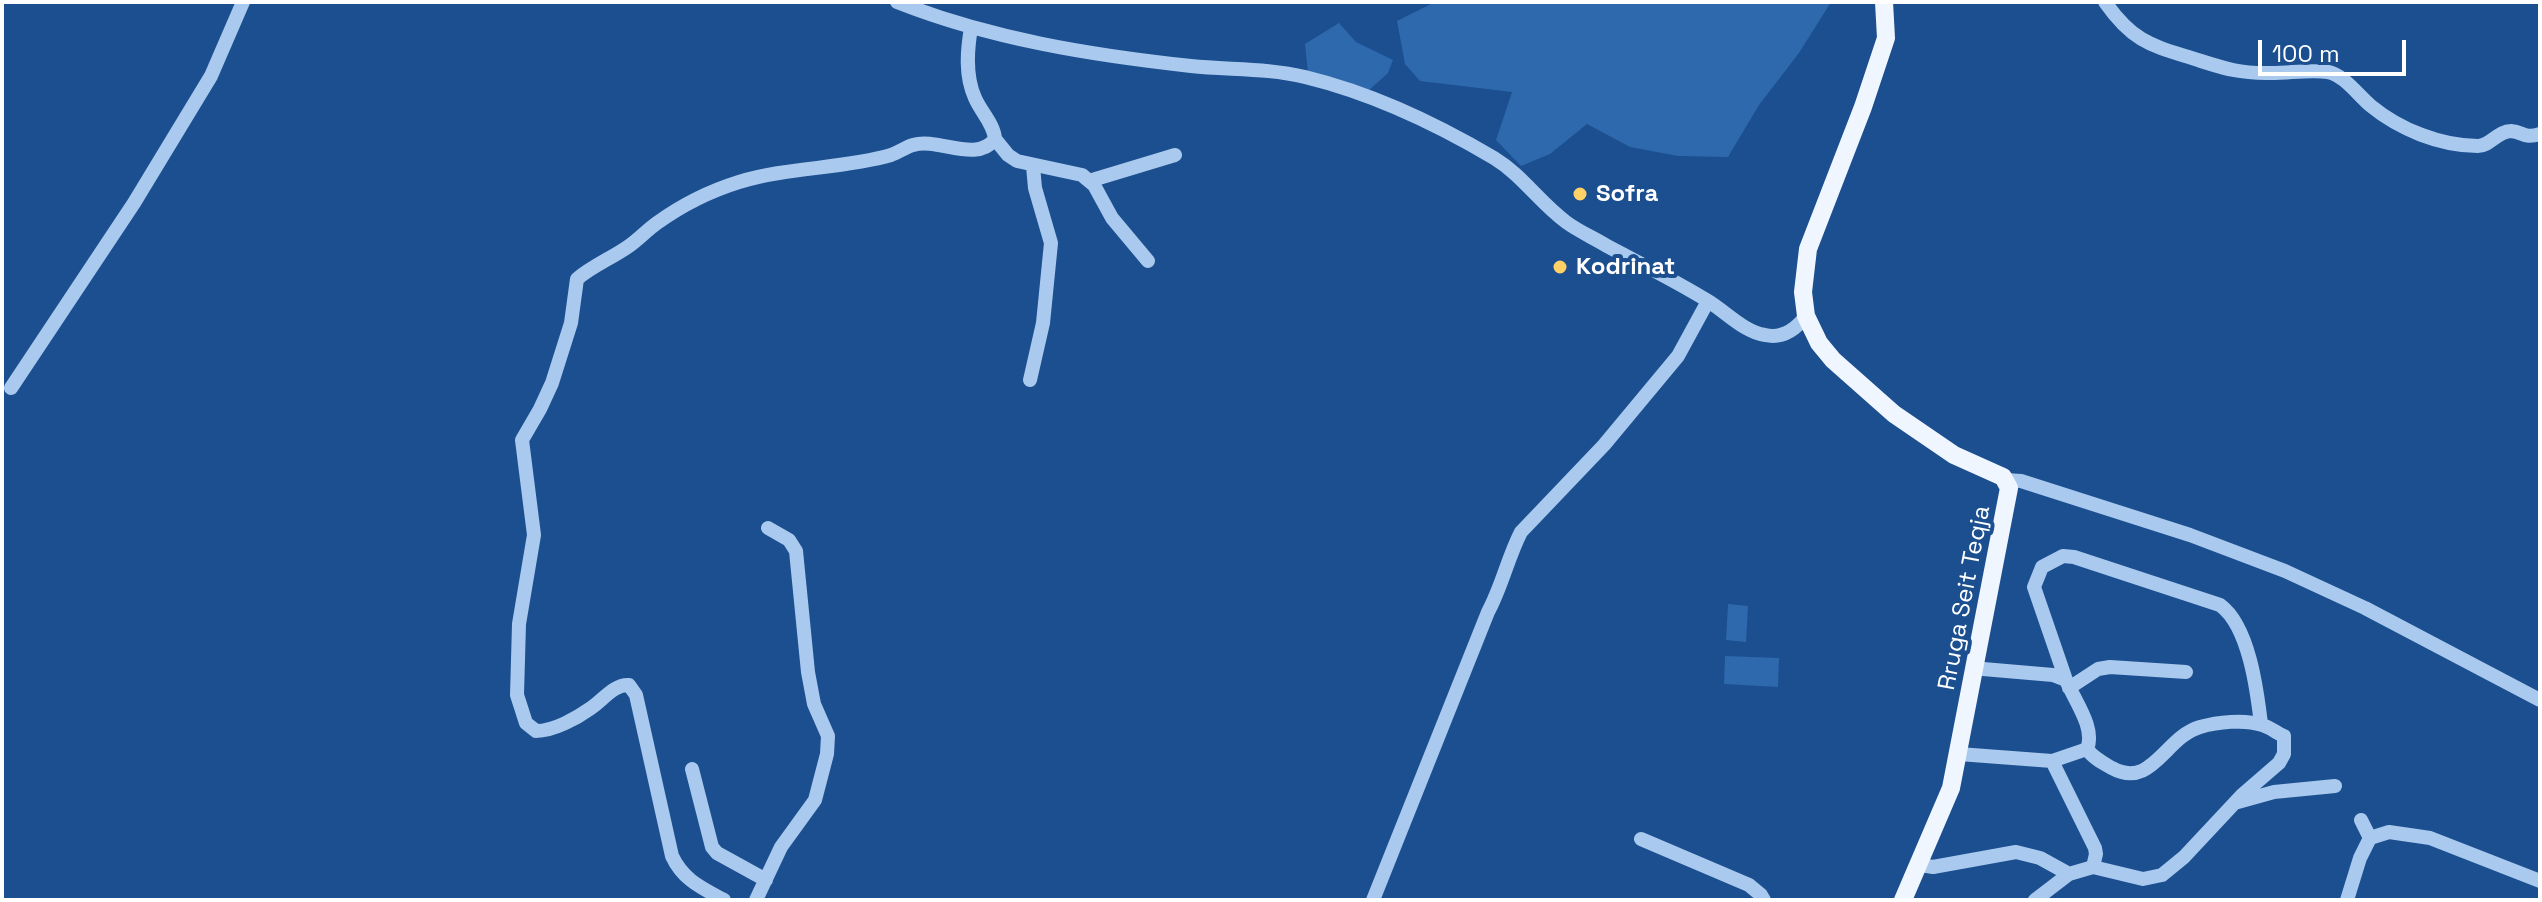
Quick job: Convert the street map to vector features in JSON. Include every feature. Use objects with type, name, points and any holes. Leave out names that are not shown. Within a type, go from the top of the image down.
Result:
[{"type":"main road","points":[[1806,316],[1803,292],[1808,249],[1886,38],[1884,2]]},
{"type":"main road","name":"Rruga Seit Teqja","points":[[1806,316],[1819,343],[1833,360],[1894,414],[1954,455],[2006,480],[2009,493],[1951,788],[1903,900]]},
{"type":"street","points":[[11,388],[118,229],[211,76],[243,2]]},
{"type":"street","points":[[897,2],[971,28],[1027,42],[1194,67],[1302,76],[1375,99],[1495,159],[1517,174],[1548,208],[1569,225],[1708,301],[1747,328],[1768,336],[1787,332],[1806,316]]},
{"type":"street","points":[[2105,2],[2140,39],[2153,47],[2227,71],[2327,72],[2344,81],[2381,114],[2431,138],[2478,146],[2511,131],[2523,136],[2540,134]]},
{"type":"street","points":[[971,28],[968,49],[970,84],[975,100],[995,132],[995,139],[1017,161],[1082,175],[1094,185],[1112,218],[1148,261]]},
{"type":"street","points":[[724,900],[688,880],[672,856],[636,695],[629,685],[619,686],[588,711],[544,731],[536,731],[526,723],[517,695],[519,624],[534,535],[522,440],[552,383],[571,323],[575,284],[582,275],[619,253],[676,210],[731,185],[892,154],[924,142],[951,149],[982,148],[995,139]]},
{"type":"street","points":[[1089,181],[1175,155]]},
{"type":"street","points":[[1030,380],[1043,323],[1051,243],[1035,188],[1033,166]]},
{"type":"street","points":[[1373,900],[1521,532],[1604,445],[1678,356],[1708,301]]},
{"type":"street","points":[[2006,480],[2021,481],[2190,535],[2285,571],[2365,608],[2540,700]]},
{"type":"street","points":[[756,900],[781,847],[815,800],[827,754],[828,736],[814,704],[808,672],[796,551],[789,540],[768,528]]},
{"type":"street","points":[[1959,754],[2052,761],[2087,749],[2090,742],[2087,727],[2068,684],[2034,587],[2042,567],[2063,556],[2220,605],[2229,612],[2253,666],[2261,724]]},
{"type":"street","points":[[2068,684],[2098,669],[2110,667],[2186,672]]},
{"type":"street","points":[[1983,669],[2053,675],[2068,684]]},
{"type":"street","points":[[2042,898],[2069,874],[2093,867],[2143,879],[2162,875],[2184,857],[2234,803],[2272,771],[2284,754],[2284,736],[2261,724],[2198,727],[2178,738],[2144,771],[2133,775],[2115,770],[2087,749]]},
{"type":"street","points":[[2052,761],[2095,848],[2093,867]]},
{"type":"street","points":[[692,769],[712,847],[717,853],[766,880]]},
{"type":"street","points":[[2234,803],[2274,792],[2335,786]]},
{"type":"street","points":[[2361,820],[2370,838]]},
{"type":"street","points":[[2347,900],[2360,858],[2370,838],[2389,832],[2430,838],[2540,881]]},
{"type":"street","points":[[1641,839],[1749,885],[1764,900]]},
{"type":"street","points":[[1920,865],[1933,867],[2016,852],[2040,858],[2069,874]]},
{"type":"shaded area","points":[[1435,2],[1831,2],[1799,53],[1759,105],[1728,157],[1678,156],[1630,147],[1587,124],[1550,154],[1521,166],[1496,140],[1512,92],[1420,81],[1405,64],[1397,21]]},
{"type":"shaded area","points":[[1339,23],[1356,42],[1393,60],[1388,73],[1367,92],[1308,73],[1305,44]]},
{"type":"shaded area","points":[[1728,604],[1748,606],[1746,642],[1726,640]]},
{"type":"shaded area","points":[[1725,656],[1779,658],[1778,687],[1724,684]]},
{"type":"place","name":"Sofra","points":[[1580,194]]},
{"type":"place","name":"Kodrinat","points":[[1560,267]]}]
